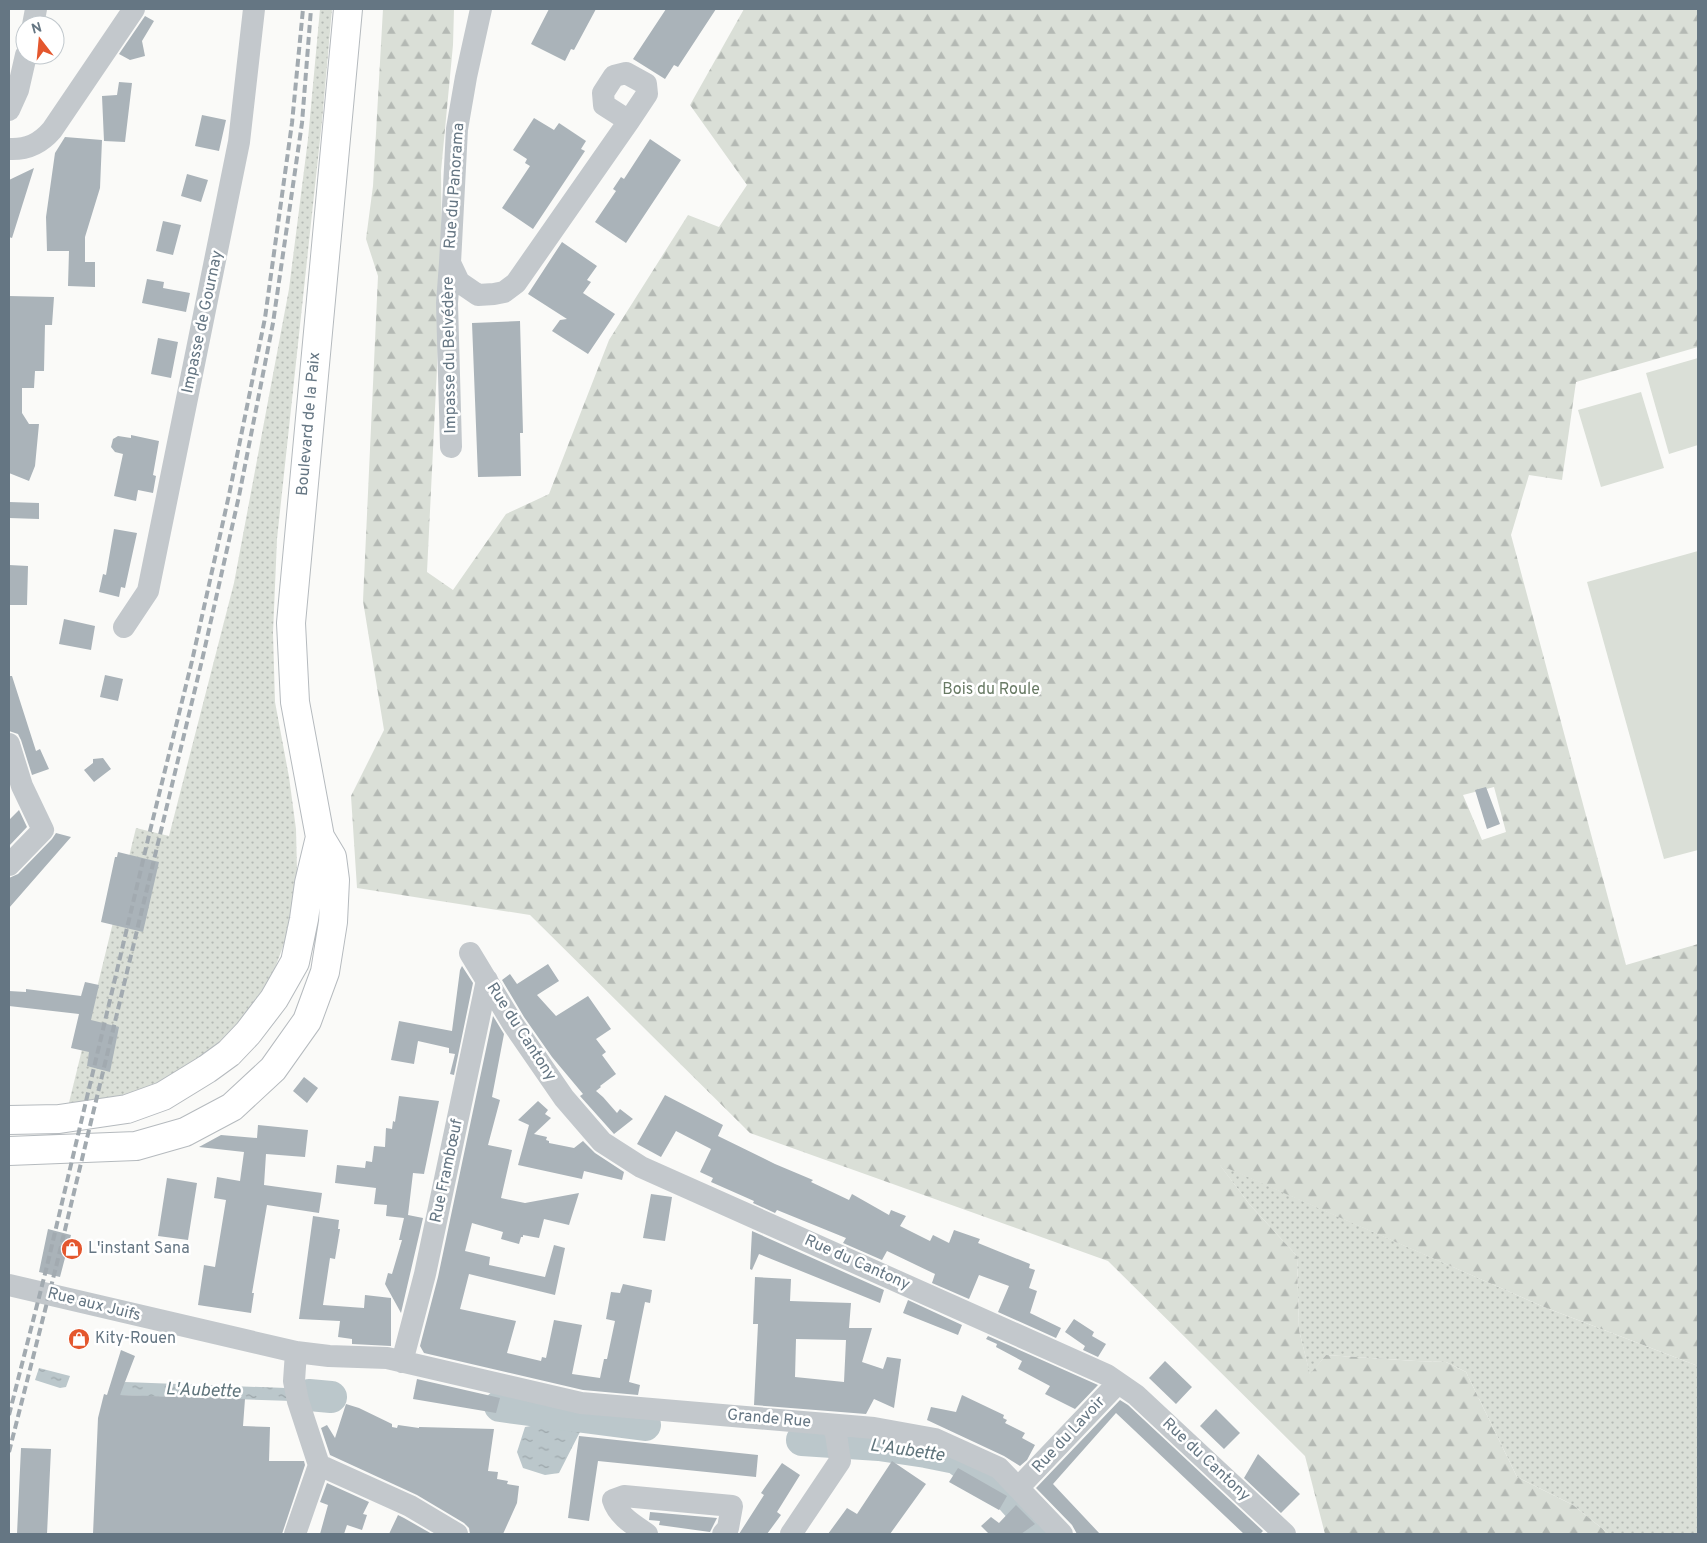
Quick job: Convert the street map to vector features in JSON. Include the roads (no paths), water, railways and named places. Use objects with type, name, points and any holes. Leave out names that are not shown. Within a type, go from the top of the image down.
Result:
[{"type":"main road","name":"Boulevard de la Paix","points":[[9,1151],[136,1146],[185,1132],[232,1107],[274,1069],[306,1021],[325,972],[333,922],[335,880],[332,857],[320,837],[295,702],[291,623],[348,9]]},
{"type":"main road","name":"Boulevard de la Paix","points":[[9,1120],[59,1119],[127,1109],[163,1096],[229,1054],[274,999],[295,962],[309,882],[320,837]]},
{"type":"street","name":"Impasse de Gournay","points":[[124,627],[148,591],[240,142],[254,9]]},
{"type":"street","name":"Rue du Panorama","points":[[481,9],[457,129],[450,263],[460,282],[478,295],[504,292],[516,283],[629,121]]},
{"type":"street","points":[[9,149],[20,150],[32,147],[44,139],[126,14]]},
{"type":"street","points":[[9,110],[18,90],[24,65]]},
{"type":"street","name":"Impasse du Belvédère","points":[[450,263],[447,303],[451,447]]},
{"type":"street","points":[[9,744],[22,786],[43,830],[9,866]]},
{"type":"street","name":"Rue du Cantony","points":[[470,953],[513,1024],[564,1098],[602,1142],[641,1167],[1107,1375],[1136,1395],[1285,1534]]},
{"type":"street","name":"Rue Frambœuf","points":[[402,1362],[424,1274],[487,980]]},
{"type":"street","name":"Rue aux Juifs","points":[[9,1285],[296,1352],[329,1356],[386,1358],[402,1362]]},
{"type":"street","points":[[294,1534],[319,1465],[297,1394],[294,1366],[296,1352]]},
{"type":"street","name":"Grande Rue","points":[[402,1362],[581,1403],[834,1429],[874,1428],[936,1440],[980,1470],[999,1468],[1062,1534]]},
{"type":"street","name":"Rue du Lavoir","points":[[1019,1487],[1118,1383]]},
{"type":"street","points":[[791,1534],[840,1461],[834,1429]]},
{"type":"street","points":[[319,1465],[410,1506],[457,1534]]},
{"type":"street","points":[[647,1534],[628,1521],[616,1509],[614,1500],[624,1496],[732,1506],[728,1528],[723,1534]]},
{"type":"water","points":[[39,1368],[70,1376],[66,1387],[60,1388],[35,1380]]},
{"type":"water","points":[[125,1382],[286,1388],[292,1401],[113,1395]]},
{"type":"water","points":[[542,1424],[582,1428],[559,1473],[545,1475],[523,1468],[517,1452],[525,1427]]},
{"type":"waterway","name":"L'Aubette","points":[[309,1395],[331,1397]]},
{"type":"waterway","name":"L'Aubette","points":[[500,1406],[645,1425]]},
{"type":"waterway","name":"L'Aubette","points":[[802,1440],[879,1445],[956,1458],[1011,1498],[1043,1534]]},
{"type":"railway","points":[[9,1415],[47,1266],[192,661],[229,495],[265,318],[292,123],[303,9]]},
{"type":"railway","points":[[9,1452],[57,1263],[203,656],[239,496],[273,323],[302,123],[311,9]]},
{"type":"place","name":"L'instant Sana","points":[[72,1249]]},
{"type":"place","name":"Kity-Rouen","points":[[79,1339]]},
{"type":"park label","name":"Bois du Roule","points":[[991,690]]}]
